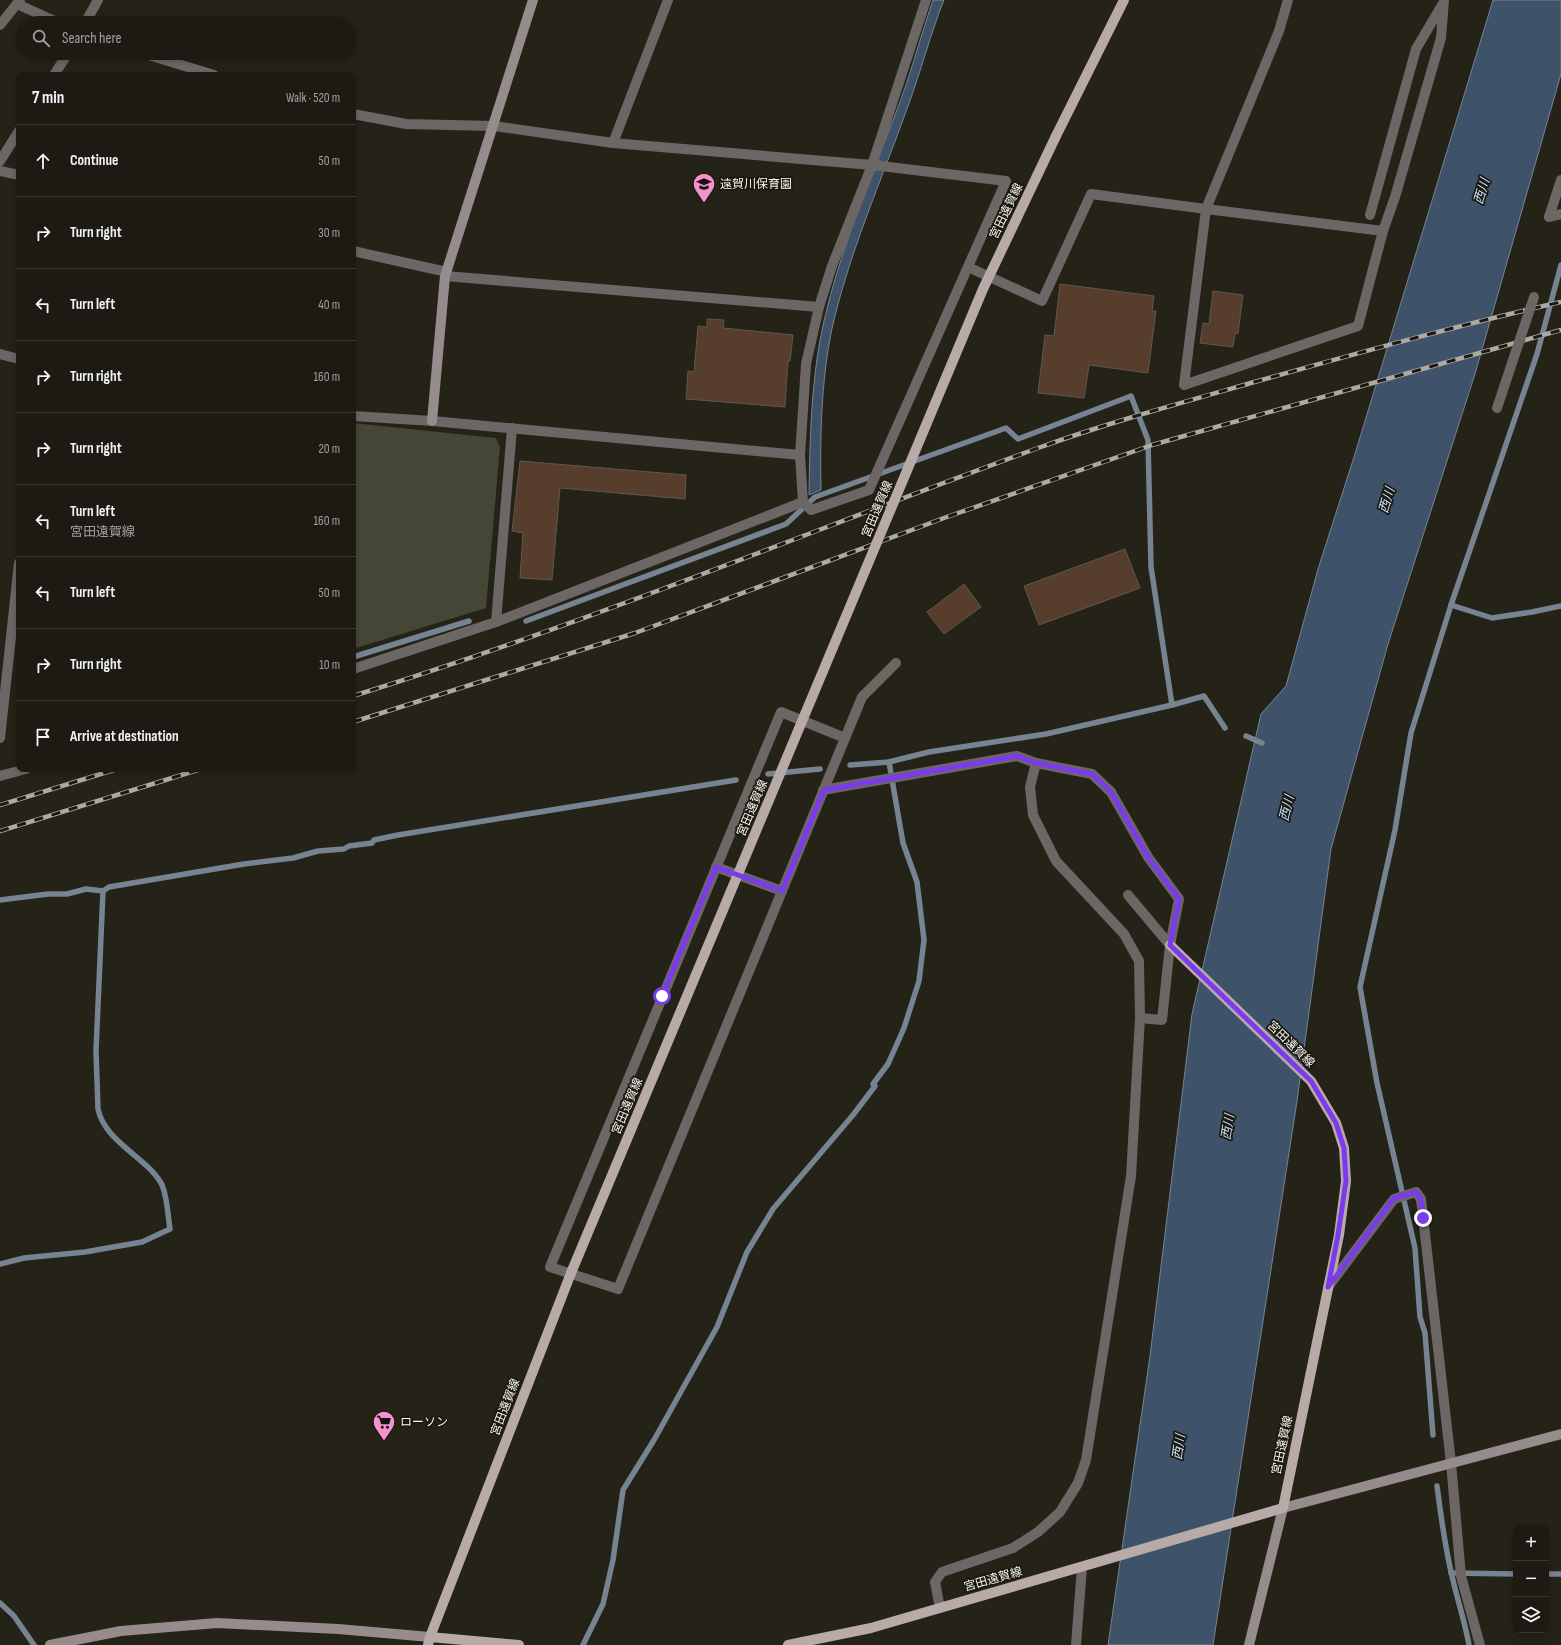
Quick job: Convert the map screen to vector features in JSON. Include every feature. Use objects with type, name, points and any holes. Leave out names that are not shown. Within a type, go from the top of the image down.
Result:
[{"type":"main road","name":"宮田遠賀線","points":[[429,1641],[571,1273],[983,289],[1056,136],[1124,0]]},
{"type":"main road","name":"宮田遠賀線","points":[[788,1645],[871,1628],[1283,1508],[1338,1235],[1346,1181],[1344,1148],[1336,1123],[1311,1081],[1170,945]]},
{"type":"main road","points":[[429,1641],[519,1645]]},
{"type":"street","points":[[89,16],[98,0]]},
{"type":"street","points":[[432,421],[446,274],[533,0]]},
{"type":"street","points":[[613,143],[668,0]]},
{"type":"street","points":[[356,115],[406,124],[494,126],[613,143],[872,165],[1006,181],[869,490],[811,510],[803,502],[800,455],[806,364],[819,307],[832,266],[872,165],[926,0]]},
{"type":"street","points":[[1288,0],[1279,31],[1206,209],[1184,385],[1358,326],[1383,231],[1395,197],[1441,38],[1443,2]]},
{"type":"street","points":[[0,25],[19,2],[46,16]]},
{"type":"street","points":[[1370,215],[1416,49],[1443,2]]},
{"type":"street","points":[[56,72],[64,60]]},
{"type":"street","points":[[165,60],[204,72]]},
{"type":"street","points":[[0,161],[16,136]]},
{"type":"street","points":[[0,171],[16,174]]},
{"type":"street","points":[[1561,180],[1549,217],[1561,214]]},
{"type":"street","points":[[968,267],[1042,301],[1091,194],[1383,231]]},
{"type":"street","points":[[356,252],[446,274],[819,307]]},
{"type":"street","points":[[1497,408],[1534,297]]},
{"type":"street","points":[[0,354],[16,358]]},
{"type":"street","points":[[356,416],[432,421],[800,455]]},
{"type":"street","points":[[496,622],[512,428]]},
{"type":"street","points":[[356,668],[496,622],[803,502]]},
{"type":"street","points":[[0,738],[16,591]]},
{"type":"street","points":[[845,738],[781,712],[550,1267],[618,1289],[862,697],[896,663]]},
{"type":"street","points":[[824,790],[1017,756],[1036,763],[1092,774],[1111,792],[1148,857],[1179,899],[1170,945],[1162,1020],[1140,1018]]},
{"type":"street","points":[[940,1608],[935,1582],[942,1572],[1013,1548],[1038,1532],[1060,1512],[1080,1477],[1086,1460],[1131,1176],[1140,1018],[1139,961],[1124,934],[1056,861],[1033,815],[1030,787],[1036,763]]},
{"type":"street","points":[[0,776],[16,772]]},
{"type":"street","points":[[716,867],[782,891]]},
{"type":"street","points":[[1128,895],[1170,945]]},
{"type":"street","points":[[1328,1287],[1394,1198],[1416,1192],[1421,1199],[1451,1463],[1461,1576],[1480,1645]]},
{"type":"street","points":[[1248,1645],[1283,1508],[1561,1434]]},
{"type":"street","points":[[1076,1645],[1082,1567]]},
{"type":"street","points":[[50,1645],[121,1631],[217,1623],[338,1629],[429,1641]]},
{"type":"green space","points":[[356,423],[496,438],[500,447],[486,608],[356,648]]},
{"type":"water","points":[[933,0],[944,0],[908,106],[846,275],[838,304],[831,333],[823,392],[821,431],[821,490],[809,495],[814,386],[816,364],[824,321],[838,268],[895,115]]},
{"type":"water","name":"西川","points":[[1493,0],[1561,0],[1561,74],[1475,374],[1388,644],[1331,849],[1297,1101],[1213,1645],[1108,1645],[1150,1356],[1192,1014],[1261,714],[1286,686],[1318,569],[1354,457]]},
{"type":"building","points":[[1060,284],[1154,296],[1152,311],[1156,311],[1148,373],[1089,365],[1084,398],[1038,393],[1045,335],[1054,336]]},
{"type":"building","points":[[1213,291],[1243,295],[1238,334],[1235,333],[1233,347],[1200,343],[1203,323],[1209,324]]},
{"type":"building","points":[[707,319],[724,320],[723,328],[793,335],[790,361],[788,361],[785,407],[686,399],[688,371],[694,372],[698,326],[707,327]]},
{"type":"building","points":[[520,461],[686,475],[685,499],[560,488],[552,580],[520,578],[523,533],[512,531]]},
{"type":"building","points":[[1125,549],[1140,588],[1039,625],[1024,586]]},
{"type":"building","points":[[964,584],[981,607],[944,634],[927,612]]},
{"type":"waterway","points":[[1451,605],[1537,354],[1561,265]]},
{"type":"waterway","points":[[526,621],[786,524],[815,497],[1006,428],[1018,439],[1131,396],[1148,440],[1151,567],[1172,705]]},
{"type":"waterway","points":[[1433,1435],[1425,1333],[1420,1317],[1415,1248],[1377,1083],[1360,987],[1395,830],[1411,733],[1451,605],[1492,618],[1561,606]]},
{"type":"waterway","points":[[356,656],[469,621]]},
{"type":"waterway","points":[[850,765],[889,762],[929,752],[1046,734],[1172,705],[1204,696],[1225,728]]},
{"type":"waterway","points":[[1246,736],[1262,743]]},
{"type":"waterway","points":[[583,1645],[603,1604],[613,1560],[623,1490],[654,1440],[717,1327],[747,1252],[773,1209],[853,1115],[875,1086],[873,1084],[888,1064],[904,1028],[919,981],[924,940],[917,882],[903,843],[889,762]]},
{"type":"waterway","points":[[768,774],[820,769]]},
{"type":"waterway","points":[[0,900],[48,894],[67,894],[86,889],[103,891],[109,887],[244,864],[293,858],[318,851],[344,849],[349,846],[372,843],[374,840],[398,835],[736,780]]},
{"type":"waterway","points":[[0,1264],[24,1258],[85,1252],[142,1242],[170,1229],[166,1199],[161,1183],[154,1173],[109,1131],[102,1121],[98,1109],[96,1051],[103,891]]},
{"type":"waterway","points":[[1437,1486],[1448,1557],[1469,1645]]},
{"type":"waterway","points":[[1451,1573],[1513,1574]]},
{"type":"waterway","points":[[1549,1574],[1561,1574]]},
{"type":"waterway","points":[[0,1603],[14,1616],[34,1645]]},
{"type":"railway","points":[[356,695],[526,639],[1038,448],[1092,430],[1258,381],[1371,350],[1561,302]]},
{"type":"railway","points":[[356,721],[635,633],[944,518],[1152,445],[1561,330]]},
{"type":"railway","points":[[0,805],[107,772]]},
{"type":"railway","points":[[0,831],[191,772]]},
{"type":"place","name":"遠賀川保育園","points":[[704,204]]},
{"type":"place","name":"ローソン","points":[[384,1442]]},
{"type":"route","points":[[662,996],[716,867],[782,891],[824,790],[1017,756],[1036,763],[1092,774],[1111,792],[1148,857],[1179,899],[1170,945],[1311,1081],[1336,1123],[1344,1148],[1346,1181],[1328,1287],[1394,1198],[1416,1192],[1421,1199],[1423,1218]]}]
